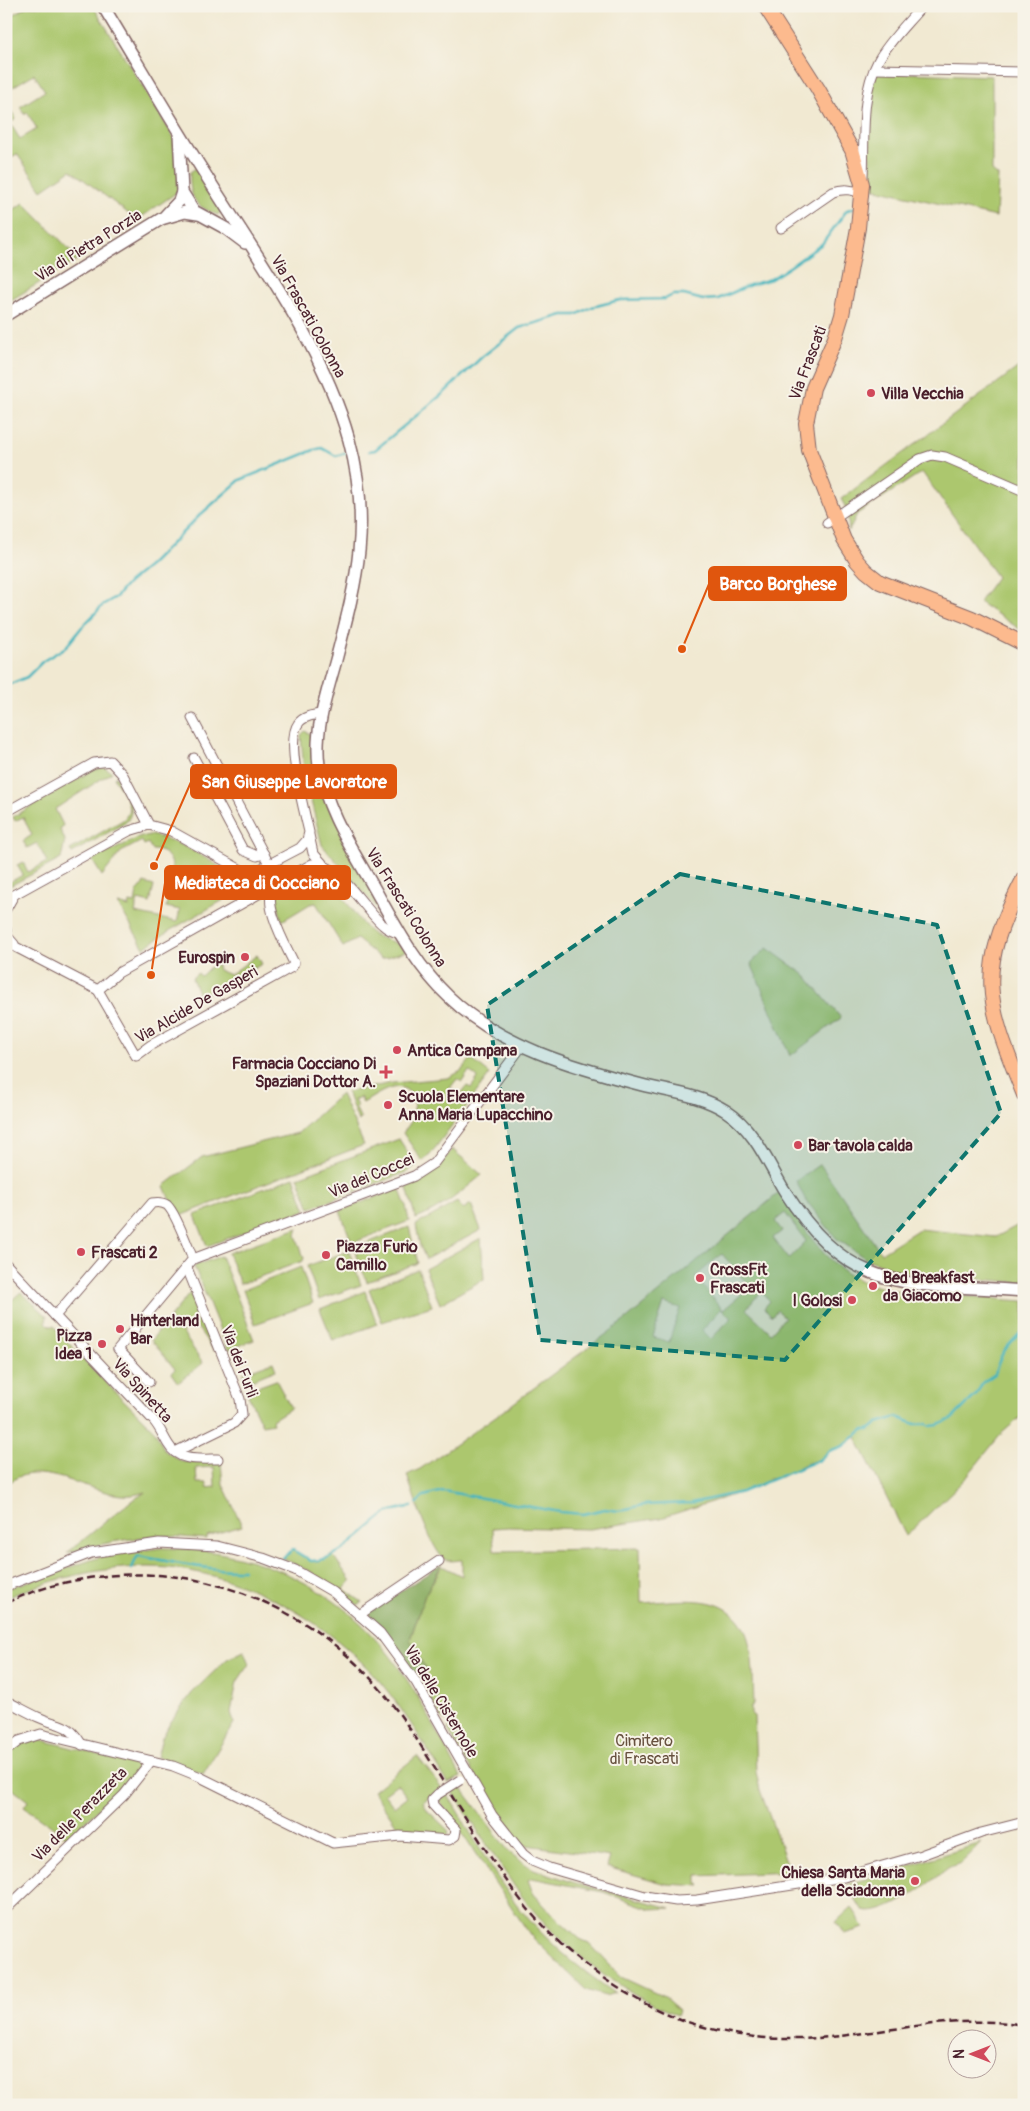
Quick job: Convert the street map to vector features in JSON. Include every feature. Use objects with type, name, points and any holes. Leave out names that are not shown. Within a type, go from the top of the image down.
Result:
[{"type":"main road","name":"Via Frascati","points":[[765,6],[818,89],[852,150],[860,170],[862,194],[858,228],[840,324],[813,388],[806,423],[809,450],[831,520],[850,552],[872,577],[895,589],[983,622],[1024,644]]},
{"type":"main road","points":[[1024,878],[1009,906],[999,931],[992,960],[990,980],[996,1020],[1024,1095]]},
{"type":"street","name":"Via Frascati Colonna","points":[[103,6],[309,342],[325,373],[344,424],[357,477],[361,522],[357,572],[322,714],[318,735],[318,760],[327,797],[348,843],[401,934],[427,972],[450,998],[475,1019],[522,1046],[589,1071],[697,1098],[727,1112],[750,1134],[787,1194],[814,1231],[841,1256],[864,1270],[890,1280],[922,1285],[1024,1292]]},
{"type":"street","points":[[781,228],[833,192],[850,190],[862,194],[866,104],[875,69],[890,45],[922,6]]},
{"type":"street","points":[[875,69],[1024,72]]},
{"type":"street","name":"Via Frascati Colonna","points":[[177,128],[180,136],[182,192],[198,214],[252,248]]},
{"type":"street","points":[[181,168],[191,162],[200,167]]},
{"type":"street","points":[[161,219],[179,200],[182,192]]},
{"type":"street","points":[[215,223],[224,217],[228,209]]},
{"type":"street","points":[[161,219],[185,212],[198,214]]},
{"type":"street","name":"Via di Pietra Porzia","points":[[6,315],[161,219]]},
{"type":"street","points":[[831,520],[920,460],[932,455],[944,457],[1024,491]]},
{"type":"street","points":[[322,714],[310,715],[301,720],[294,734],[294,755],[313,853],[322,863],[342,878],[384,926],[401,934]]},
{"type":"street","points":[[192,718],[269,864]]},
{"type":"street","points":[[194,758],[243,850],[256,856],[264,854]]},
{"type":"street","points":[[6,812],[94,763],[110,761],[123,775],[149,825]]},
{"type":"street","points":[[6,909],[10,897],[129,831],[149,825],[171,831],[247,871],[269,864],[300,848],[307,840],[308,832]]},
{"type":"street","points":[[6,942],[98,990],[118,973],[239,904],[312,864],[322,863]]},
{"type":"street","points":[[239,904],[246,894],[248,884],[247,871]]},
{"type":"street","name":"Via Alcide De Gasperi","points":[[98,990],[136,1056],[151,1045],[286,971],[294,963],[276,926],[269,894],[275,885]]},
{"type":"street","points":[[6,929],[7,936],[18,948]]},
{"type":"street","name":"Via dei Coccei","points":[[193,1260],[401,1182],[434,1163],[522,1046]]},
{"type":"street","points":[[55,1316],[152,1203],[159,1202],[166,1205],[175,1218],[193,1260],[186,1273],[118,1349],[149,1382]]},
{"type":"street","name":"Via Spinetta","points":[[6,1264],[154,1421],[168,1446],[175,1452]]},
{"type":"street","name":"Via dei Furli","points":[[175,1452],[238,1420],[242,1414],[240,1387],[186,1273]]},
{"type":"street","points":[[175,1452],[191,1459],[218,1459]]},
{"type":"street","name":"Via delle Cisternole","points":[[6,1586],[91,1553],[159,1543],[217,1546],[263,1558],[295,1570],[333,1592],[380,1632],[416,1682],[464,1778],[515,1846],[528,1858],[549,1868],[658,1899],[686,1901],[836,1879],[921,1854],[991,1830],[1024,1822]]},
{"type":"street","points":[[359,1615],[439,1561]]},
{"type":"street","points":[[6,1701],[40,1718],[60,1724],[75,1732],[82,1745]]},
{"type":"street","points":[[6,1751],[19,1741],[41,1734],[57,1736],[82,1745],[173,1766],[198,1776],[333,1843],[400,1836],[449,1840],[455,1836],[456,1830],[433,1805],[432,1800],[438,1794],[464,1778]]},
{"type":"street","name":"Via delle Perazzeta","points":[[6,1909],[124,1794],[151,1761]]},
{"type":"highlighted area","points":[[680,874],[937,925],[1001,1113],[785,1360],[540,1340],[487,1005]]},
{"type":"green space","points":[[28,6],[93,6],[176,141],[182,180],[176,193],[137,220],[71,170],[42,190],[17,154],[6,160],[6,115],[12,112],[16,119],[10,123],[20,139],[37,129],[27,112],[24,114],[20,107],[45,91],[34,74],[6,91],[6,19]]},
{"type":"green space","points":[[878,72],[992,76],[992,171],[998,176],[996,217],[872,188],[868,128],[870,96]]},
{"type":"green space","points":[[196,168],[223,209],[218,215],[198,204],[192,194],[190,172]]},
{"type":"green space","points":[[24,203],[79,259],[6,303],[6,214]]},
{"type":"green space","points":[[1024,363],[1024,632],[979,602],[997,577],[922,472],[857,514],[849,531],[847,510],[841,499]]},
{"type":"green space","points":[[305,731],[312,735],[318,777],[388,921],[322,845],[304,773],[301,735]]},
{"type":"green space","points":[[104,767],[112,772],[55,809],[63,825],[60,830],[65,840],[61,859],[6,888],[6,884],[23,875],[17,865],[23,862],[28,872],[47,862],[37,843],[27,848],[23,841],[32,835],[23,817],[15,821],[13,817],[93,770]]},
{"type":"green space","points":[[116,776],[131,806],[129,818],[125,823],[72,853],[70,850],[123,820],[127,815],[128,805],[124,793],[114,778]]},
{"type":"green space","points":[[149,835],[171,841],[194,852],[236,877],[240,885],[236,893],[169,931],[144,948],[118,904],[129,907],[130,902],[135,903],[137,892],[144,883],[154,886],[150,903],[138,900],[135,913],[177,922],[180,910],[166,907],[170,886],[167,881],[172,870],[168,856],[152,850],[148,843],[144,845],[142,841],[121,852],[102,876],[92,860],[138,838]]},
{"type":"green space","points":[[315,875],[324,879],[338,892],[369,931],[378,937],[398,944],[406,951],[381,959],[357,939],[343,947],[316,903],[310,904],[282,921],[276,892],[300,878]]},
{"type":"green space","points":[[767,948],[805,975],[841,1018],[790,1056],[751,963]]},
{"type":"green space","points":[[257,955],[262,964],[200,997],[192,978],[198,973],[201,976],[216,961],[218,970],[230,975]]},
{"type":"green space","points":[[471,1059],[490,1074],[430,1155],[422,1161],[403,1133],[413,1119],[411,1116],[415,1107],[414,1100],[408,1091],[396,1087],[382,1092],[363,1103],[360,1097],[354,1100],[361,1119],[358,1121],[347,1092],[392,1083],[448,1078],[461,1071]],"holes":[[[469,1071],[478,1078],[471,1088],[467,1086],[460,1095],[450,1088],[457,1079],[462,1082]]]},
{"type":"green space","points":[[341,1094],[364,1145],[177,1217],[164,1186],[202,1157],[298,1133]]},
{"type":"green space","points":[[399,1139],[416,1165],[407,1172],[310,1208],[298,1177]]},
{"type":"green space","points":[[452,1149],[482,1175],[443,1205],[416,1219],[406,1185],[432,1171]]},
{"type":"green space","points":[[820,1164],[881,1253],[919,1229],[996,1237],[1024,1222],[1024,1283],[904,1272],[866,1259],[836,1238],[805,1199],[796,1181]]},
{"type":"green space","points":[[294,1177],[306,1210],[207,1246],[195,1215]]},
{"type":"green space","points":[[399,1188],[409,1221],[352,1243],[340,1211]]},
{"type":"green space","name":"Cimitero di Frascati","points":[[780,1192],[820,1249],[840,1268],[864,1282],[891,1290],[906,1292],[1024,1301],[1024,1414],[1002,1433],[963,1481],[906,1536],[856,1437],[843,1446],[829,1451],[821,1459],[805,1464],[781,1477],[769,1479],[761,1485],[742,1492],[661,1518],[589,1529],[493,1528],[494,1551],[640,1548],[641,1603],[678,1600],[700,1601],[719,1605],[733,1614],[742,1625],[748,1639],[751,1654],[754,1705],[751,1707],[751,1714],[754,1716],[756,1772],[760,1790],[790,1872],[697,1876],[697,1883],[701,1886],[667,1884],[607,1867],[610,1857],[520,1844],[495,1812],[480,1782],[451,1735],[448,1729],[453,1723],[450,1718],[445,1721],[442,1719],[420,1680],[425,1676],[425,1670],[410,1640],[425,1595],[442,1566],[462,1576],[462,1560],[448,1560],[443,1558],[438,1552],[422,1519],[407,1475],[420,1469],[503,1411],[628,1318]],"holes":[[[785,1213],[806,1241],[789,1259],[773,1238],[782,1231],[775,1221]],[[722,1254],[750,1287],[723,1310],[695,1277]],[[761,1292],[770,1301],[764,1308],[772,1316],[777,1310],[785,1317],[771,1333],[746,1309]],[[664,1303],[680,1308],[669,1342],[653,1337]],[[721,1309],[731,1318],[711,1339],[702,1330]]]},
{"type":"green space","points":[[457,1202],[463,1209],[471,1204],[481,1230],[426,1259],[420,1246],[416,1225]]},
{"type":"green space","points":[[409,1227],[418,1263],[367,1282],[354,1248]]},
{"type":"green space","points":[[298,1228],[296,1235],[304,1258],[303,1261],[240,1284],[228,1253]]},
{"type":"green space","points":[[481,1238],[484,1279],[440,1304],[425,1269]]},
{"type":"green space","points":[[349,1251],[361,1285],[319,1300],[307,1266]]},
{"type":"green space","points":[[221,1256],[254,1340],[228,1350],[194,1266]]},
{"type":"green space","points":[[301,1267],[313,1303],[255,1324],[243,1290]]},
{"type":"green space","points":[[418,1269],[432,1306],[382,1322],[369,1289]]},
{"type":"green space","points":[[365,1291],[377,1324],[333,1341],[320,1309]]},
{"type":"green space","points":[[21,1292],[47,1316],[46,1322],[50,1326],[54,1326],[93,1370],[155,1431],[165,1451],[183,1462],[221,1462],[223,1484],[242,1526],[207,1536],[207,1539],[157,1535],[112,1542],[67,1553],[131,1501],[146,1492],[131,1495],[109,1493],[62,1478],[31,1474],[18,1477],[6,1486],[6,1305]],"holes":[[[214,1467],[215,1487],[207,1488],[207,1483],[197,1483],[196,1468]]]},
{"type":"green space","points":[[190,1293],[214,1351],[195,1324],[182,1332],[203,1363],[178,1383],[171,1373],[175,1369],[151,1340]]},
{"type":"green space","points":[[273,1362],[276,1370],[246,1382],[243,1373]]},
{"type":"green space","points":[[276,1380],[291,1408],[272,1420],[273,1423],[262,1425],[246,1391]]},
{"type":"green space","points":[[161,1548],[198,1550],[233,1556],[267,1566],[298,1580],[328,1597],[356,1619],[381,1644],[411,1686],[461,1777],[448,1783],[399,1706],[381,1683],[337,1640],[312,1621],[285,1605],[257,1592],[199,1573],[149,1567],[86,1573],[44,1584],[6,1598],[6,1589],[106,1555]]},
{"type":"green space","points":[[293,1550],[312,1561],[321,1561],[332,1554],[351,1581],[344,1589],[362,1602],[358,1605],[313,1573],[282,1558]]},
{"type":"green space","points":[[442,1564],[425,1595],[410,1639],[426,1670],[425,1676],[420,1680],[368,1613]]},
{"type":"green space","points":[[244,1651],[249,1664],[237,1682],[231,1712],[234,1723],[203,1774],[157,1757],[162,1738],[170,1723],[192,1693],[227,1659]]},
{"type":"green space","points":[[38,1739],[142,1766],[68,1838],[24,1807],[28,1801],[11,1788],[6,1792],[6,1755],[23,1743]]},
{"type":"green space","points":[[417,1756],[442,1788],[423,1802],[428,1811],[449,1833],[445,1836],[403,1834],[373,1791]],"holes":[[[397,1784],[407,1797],[394,1807],[384,1794]]]},
{"type":"green space","points":[[457,1785],[460,1786],[510,1853],[531,1868],[572,1882],[671,1908],[651,1909],[603,1892],[532,1878],[528,1880],[533,1893],[551,1913],[580,1939],[589,1943],[621,1977],[664,1997],[679,2010],[677,2015],[654,2005],[609,1978],[567,1945],[548,1927],[515,1887],[451,1789]]},
{"type":"green space","points":[[446,1792],[486,1860],[520,1909],[542,1934],[562,1952],[615,1993],[605,1996],[586,1990],[531,1936],[440,1801],[440,1797]]},
{"type":"green space","points":[[981,1843],[962,1862],[948,1868],[907,1897],[883,1909],[873,1912],[863,1911],[847,1885]]},
{"type":"green space","points":[[852,1907],[864,1928],[844,1934],[836,1922]]},
{"type":"waterway","points":[[369,451],[375,450],[445,392],[483,356],[519,328],[563,315],[576,315],[592,307],[620,300],[665,299],[673,295],[684,295],[703,300],[718,299],[750,285],[771,279],[791,266],[822,244],[847,210],[854,208]]},
{"type":"waterway","points":[[6,686],[27,677],[43,661],[66,647],[104,604],[116,597],[128,583],[150,565],[200,515],[240,480],[314,450],[322,448],[336,456],[345,453]]},
{"type":"waterway","points":[[417,1503],[424,1496],[443,1491],[560,1512],[583,1514],[605,1509],[618,1511],[643,1505],[691,1503],[742,1492],[819,1460],[829,1451],[843,1446],[863,1430],[869,1430],[878,1423],[897,1417],[915,1424],[931,1426],[939,1425],[953,1418],[976,1395],[983,1382],[995,1374],[1000,1358],[1007,1347],[1024,1329]]},
{"type":"waterway","points":[[282,1558],[293,1550],[311,1561],[322,1560],[342,1550],[386,1514],[412,1506]]},
{"type":"waterway","points":[[132,1568],[139,1556],[204,1568],[243,1570]]},
{"type":"railway","points":[[6,1603],[27,1594],[71,1581],[116,1575],[162,1575],[212,1584],[238,1592],[264,1602],[311,1628],[355,1662],[396,1709],[500,1872],[544,1928],[599,1975],[630,1995],[666,2013],[708,2028],[752,2037],[774,2039],[844,2036],[946,2023],[998,2022],[1024,2025]]},
{"type":"place","name":"Villa Vecchia","points":[[871,393]]},
{"type":"place","name":"Barco Borghese","points":[[682,649]]},
{"type":"place","name":"San Giuseppe Lavoratore","points":[[154,866]]},
{"type":"place","name":"Eurospin","points":[[245,957]]},
{"type":"place","name":"Mediateca di Cocciano","points":[[151,975]]},
{"type":"place","name":"Antica Campana","points":[[397,1050]]},
{"type":"place","name":"Farmacia Cocciano Di Spaziani Dottor A.","points":[[386,1072]]},
{"type":"place","name":"Scuola Elementare Anna Maria Lupacchino","points":[[388,1105]]},
{"type":"place","name":"Bar tavola calda","points":[[798,1145]]},
{"type":"place","name":"Frascati 2","points":[[81,1252]]},
{"type":"place","name":"Piazza Furio Camillo","points":[[326,1255]]},
{"type":"place","name":"CrossFit Frascati","points":[[700,1278]]},
{"type":"place","name":"Bed Breakfast da Giacomo","points":[[873,1286]]},
{"type":"place","name":"I Golosi","points":[[852,1300]]},
{"type":"place","name":"Hinterland Bar","points":[[120,1329]]},
{"type":"place","name":"Pizza Idea 1","points":[[102,1344]]},
{"type":"place","name":"Chiesa Santa Maria della Sciadonna","points":[[915,1881]]}]
